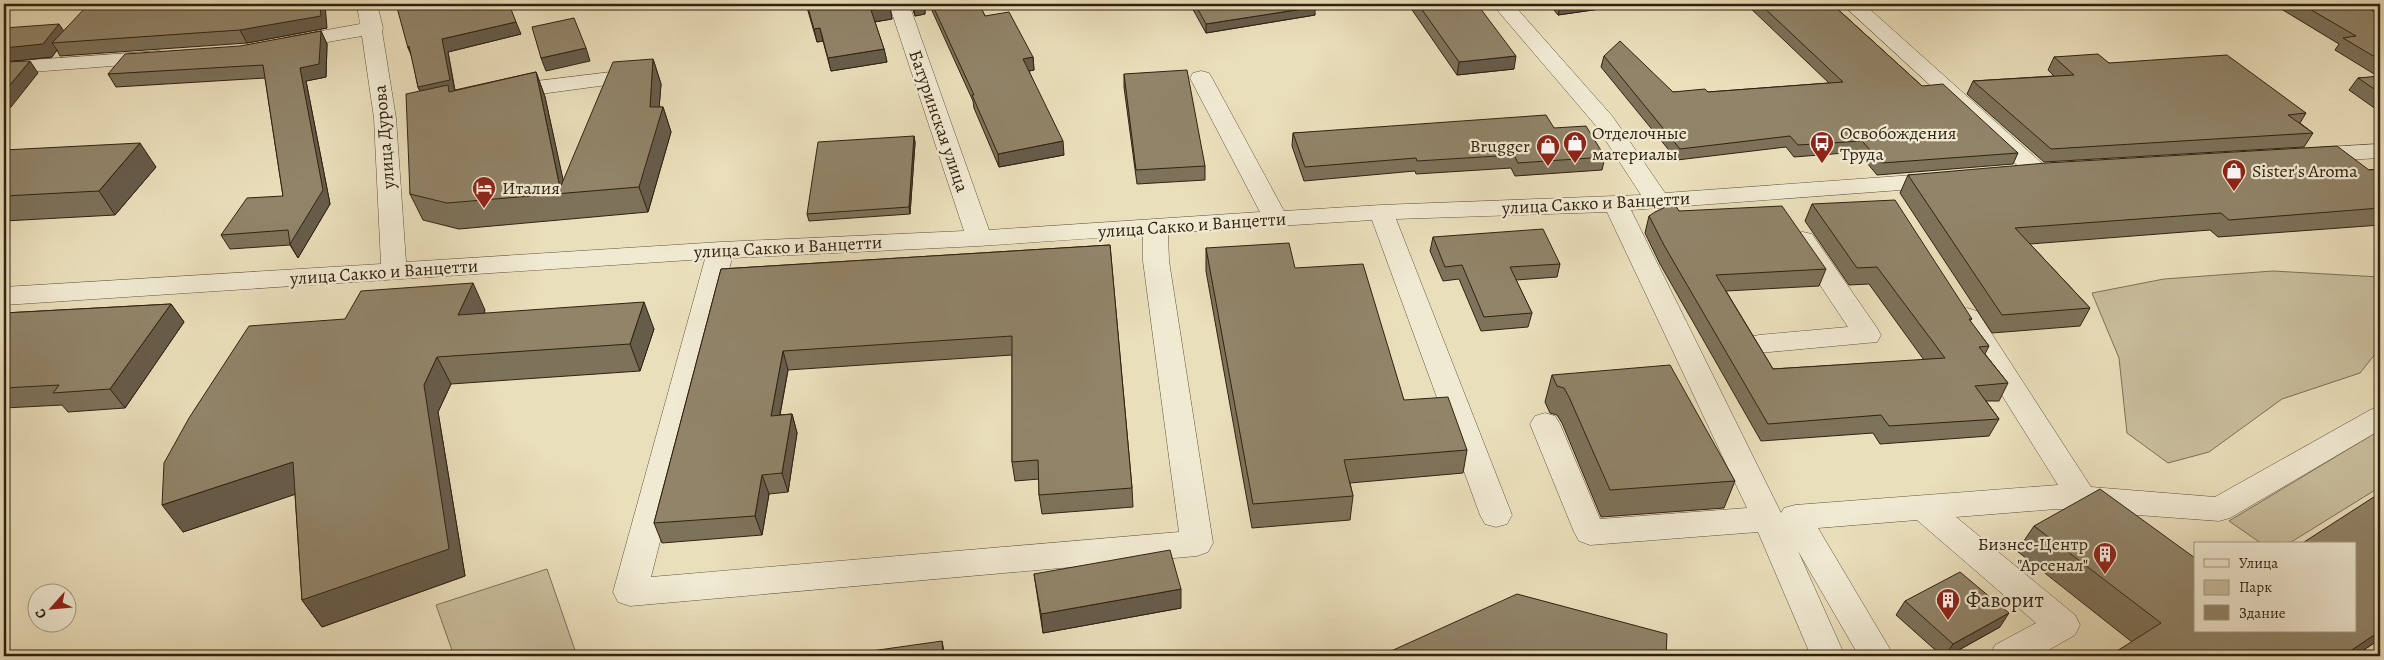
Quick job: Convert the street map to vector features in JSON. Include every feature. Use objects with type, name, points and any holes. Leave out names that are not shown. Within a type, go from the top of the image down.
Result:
[{"type":"street","name":"улица Дурова","points":[[367,4],[373,28],[385,118],[394,271]]},
{"type":"street","name":"Батуринская улица","points":[[899,4],[979,238]]},
{"type":"street","points":[[1502,4],[1599,112],[1640,168],[1657,201]]},
{"type":"street","points":[[1852,4],[2047,171],[2007,174]]},
{"type":"street","points":[[266,47],[373,28]]},
{"type":"street","points":[[4,68],[179,56]]},
{"type":"street","points":[[479,96],[542,85],[648,74]]},
{"type":"street","points":[[1201,78],[1277,220]]},
{"type":"street","points":[[385,118],[408,113]]},
{"type":"street","points":[[2285,157],[2380,151]]},
{"type":"street","points":[[2355,153],[2380,172]]},
{"type":"street","name":"улица Сакко и Ванцетти","points":[[9,300],[394,271],[722,250],[979,238],[1381,212],[1657,201],[1783,210],[1879,185],[1968,177]]},
{"type":"street","points":[[1879,185],[1899,210]]},
{"type":"street","points":[[1616,204],[1768,519],[1828,656]]},
{"type":"street","points":[[1759,344],[1867,335],[1783,210]]},
{"type":"street","points":[[1381,212],[1496,515]]},
{"type":"street","points":[[722,250],[709,289],[630,592],[1197,543],[1156,261],[1154,227]]},
{"type":"street","points":[[1951,292],[2082,498]]},
{"type":"street","points":[[1834,656],[1870,644],[1795,517],[2056,498],[2082,498],[2220,509],[2380,417]]},
{"type":"street","points":[[1546,424],[1590,532],[1768,519]]},
{"type":"street","points":[[1924,508],[2063,625],[2007,656]]},
{"type":"green space","points":[[2273,271],[2380,277],[2380,348],[2360,373],[2282,399],[2209,452],[2168,463],[2127,433],[2119,358],[2092,293],[2164,279]]},
{"type":"green space","points":[[2380,430],[2380,487],[2291,542],[2259,542],[2229,521]]},
{"type":"green space","points":[[547,569],[577,656],[454,656],[436,605]]},
{"type":"building","points":[[116,4],[320,4],[321,16],[240,30],[52,43],[86,7]]},
{"type":"building","points":[[396,4],[509,4],[516,22],[442,39],[450,80],[418,87],[409,46],[408,48]]},
{"type":"building","points":[[807,4],[889,4],[890,7],[871,10],[884,49],[828,58],[820,28],[814,29]]},
{"type":"building","points":[[932,4],[979,4],[985,16],[1009,12],[1033,57],[1023,59],[1063,141],[998,154],[972,95],[974,95]]},
{"type":"building","points":[[1195,4],[1313,4],[1315,7],[1206,24]]},
{"type":"building","points":[[1418,4],[1477,4],[1516,56],[1459,62]]},
{"type":"building","points":[[1760,4],[1832,4],[1922,86],[1943,84],[2018,153],[1882,163],[1862,141],[1798,145],[1790,136],[1680,149],[1604,56],[1620,41],[1673,92],[1705,89],[1708,92],[1843,82]]},
{"type":"building","points":[[2301,4],[2361,4],[2380,15],[2380,60],[2343,38],[2356,36]]},
{"type":"building","points":[[574,18],[586,48],[541,58],[532,27]]},
{"type":"building","points":[[59,24],[43,44],[4,48],[4,28]]},
{"type":"building","points":[[321,31],[319,64],[300,68],[323,190],[290,244],[288,230],[221,235],[247,198],[283,196],[263,65],[108,74],[125,54],[240,46]]},
{"type":"building","points":[[2098,54],[2109,63],[2227,55],[2306,113],[2288,115],[2313,133],[2051,149],[1973,81],[2074,75],[2054,57]]},
{"type":"building","points":[[653,59],[650,107],[663,107],[639,187],[447,203],[410,194],[406,94],[448,85],[449,92],[536,72],[560,188],[613,62]]},
{"type":"building","points":[[30,61],[4,92],[4,62]]},
{"type":"building","points":[[1187,70],[1205,166],[1136,170],[1124,74]]},
{"type":"building","points":[[2380,76],[2380,93],[2358,78]]},
{"type":"building","points":[[1546,115],[1554,128],[1586,126],[1605,157],[1518,163],[1514,155],[1417,161],[1416,158],[1305,167],[1293,133]]},
{"type":"building","points":[[914,136],[909,207],[807,214],[818,142]]},
{"type":"building","points":[[140,143],[99,191],[4,196],[4,150]]},
{"type":"building","points":[[2337,146],[2369,170],[2380,169],[2380,208],[2229,220],[2221,213],[2015,228],[2090,308],[2002,315],[1908,175],[2046,163]]},
{"type":"building","points":[[1895,200],[1972,319],[1969,319],[1989,346],[1979,347],[2008,383],[1975,386],[1999,419],[1889,426],[1881,415],[1768,424],[1665,247],[1649,216],[1674,203],[1679,211],[1782,206],[1826,269],[1716,275],[1773,369],[1945,358],[1877,267],[1857,268],[1812,204]]},
{"type":"building","points":[[1543,229],[1560,264],[1510,267],[1532,313],[1484,317],[1462,265],[1445,267],[1433,237]]},
{"type":"building","points":[[1289,243],[1295,268],[1363,264],[1404,400],[1448,397],[1467,450],[1344,460],[1353,496],[1253,504],[1206,248]]},
{"type":"building","points":[[1110,245],[1132,488],[1039,495],[1038,460],[1012,462],[1012,336],[783,351],[771,416],[792,414],[782,473],[762,475],[755,516],[654,523],[721,269]]},
{"type":"building","points":[[473,283],[458,315],[644,302],[630,344],[437,357],[424,385],[449,549],[302,600],[293,462],[162,505],[164,463],[189,418],[249,326],[345,319],[361,291]]},
{"type":"building","points":[[171,304],[110,389],[53,393],[59,385],[4,388],[4,313]]},
{"type":"building","points":[[1670,365],[1735,481],[1610,490],[1569,397],[1564,388],[1557,386],[1552,375]]},
{"type":"building","points":[[2100,489],[2194,557],[2194,632],[2356,632],[2356,542],[2304,542],[2380,493],[2380,631],[2343,656],[2109,656],[2161,623],[2034,526]]},
{"type":"building","points":[[1170,550],[1181,589],[1041,614],[1034,574]]},
{"type":"building","name":"Фаворит","points":[[1960,572],[2009,613],[1953,644],[1905,601]]},
{"type":"building","points":[[1517,594],[1667,634],[1666,656],[1380,656]]},
{"type":"building","points":[[942,641],[943,656],[836,656]]},
{"type":"place","name":"Отделочные материалы","points":[[1575,164]]},
{"type":"place","name":"Освобождения Труда","points":[[1822,164]]},
{"type":"place","name":"Brugger","points":[[1548,167]]},
{"type":"place","name":"Sister's Aroma","points":[[2234,192]]},
{"type":"place","name":"Италия","points":[[484,209]]},
{"type":"place","name":"Бизнес-Центр \"Арсенал\"","points":[[2105,575]]},
{"type":"place","name":"Фаворит","points":[[1948,621]]}]
